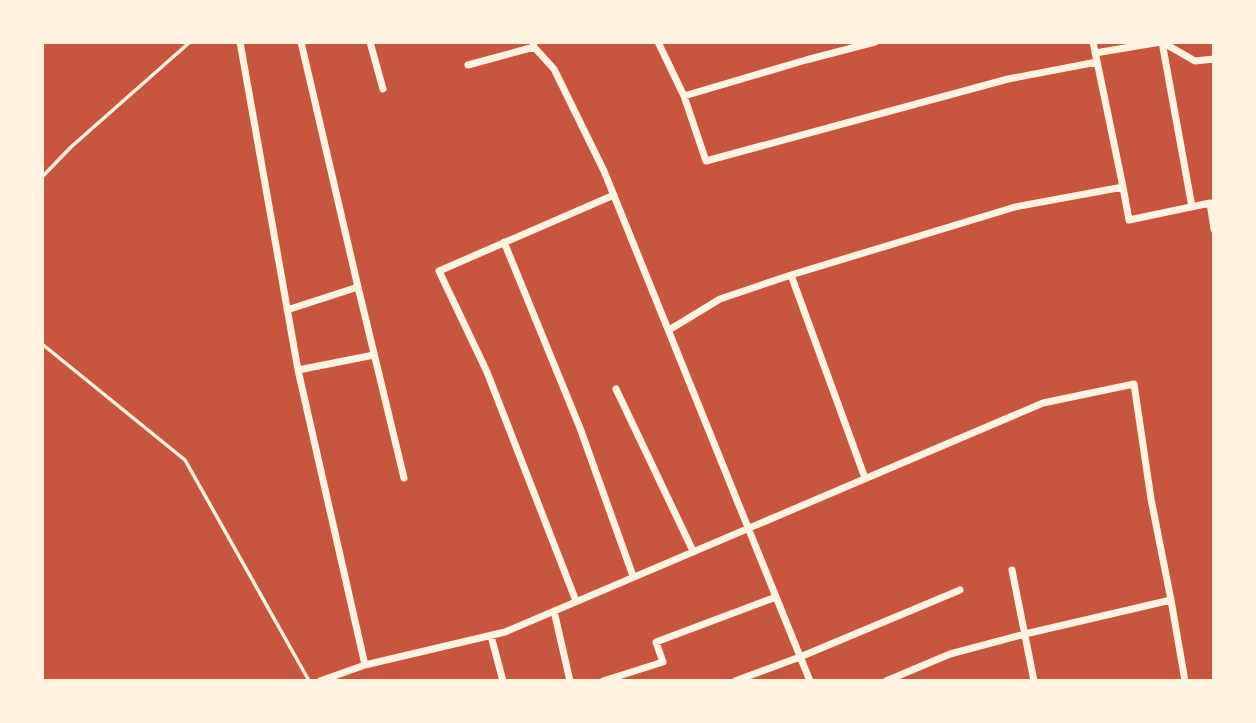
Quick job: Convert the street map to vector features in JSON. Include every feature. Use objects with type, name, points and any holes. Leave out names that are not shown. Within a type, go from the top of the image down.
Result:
[{"type":"street","points":[[240,42],[298,370],[365,665]]},
{"type":"street","points":[[301,42],[313,102],[404,478]]},
{"type":"street","points":[[370,42],[383,89]]},
{"type":"street","points":[[658,42],[684,96],[706,161],[1009,79],[1162,42],[1195,61],[1214,58]]},
{"type":"street","points":[[684,96],[875,42]]},
{"type":"street","points":[[1093,42],[1129,220],[1210,204],[1214,229]]},
{"type":"street","points":[[1162,42],[1192,207]]},
{"type":"street","points":[[468,65],[534,45],[554,69],[614,195],[810,681]]},
{"type":"street","points":[[668,330],[720,299],[791,275],[1015,207],[1123,187]]},
{"type":"street","points":[[576,601],[487,372],[439,271],[614,195]]},
{"type":"street","points":[[504,242],[580,428],[633,576]]},
{"type":"street","points":[[791,275],[865,478]]},
{"type":"street","points":[[287,310],[358,287]]},
{"type":"street","points":[[298,370],[374,355]]},
{"type":"street","points":[[320,681],[365,665],[491,636],[1043,402],[1134,384],[1151,499],[1185,681]]},
{"type":"street","points":[[616,389],[693,551]]},
{"type":"street","points":[[1012,570],[1034,681]]},
{"type":"street","points":[[735,681],[800,657],[960,590]]},
{"type":"street","points":[[603,681],[663,662],[656,642],[776,597]]},
{"type":"street","points":[[886,681],[950,654],[1171,600]]},
{"type":"street","points":[[554,611],[570,681]]},
{"type":"street","points":[[491,636],[503,681]]},
{"type":"path","points":[[42,177],[71,146],[190,42]]},
{"type":"path","points":[[42,344],[185,460],[309,681]]}]
